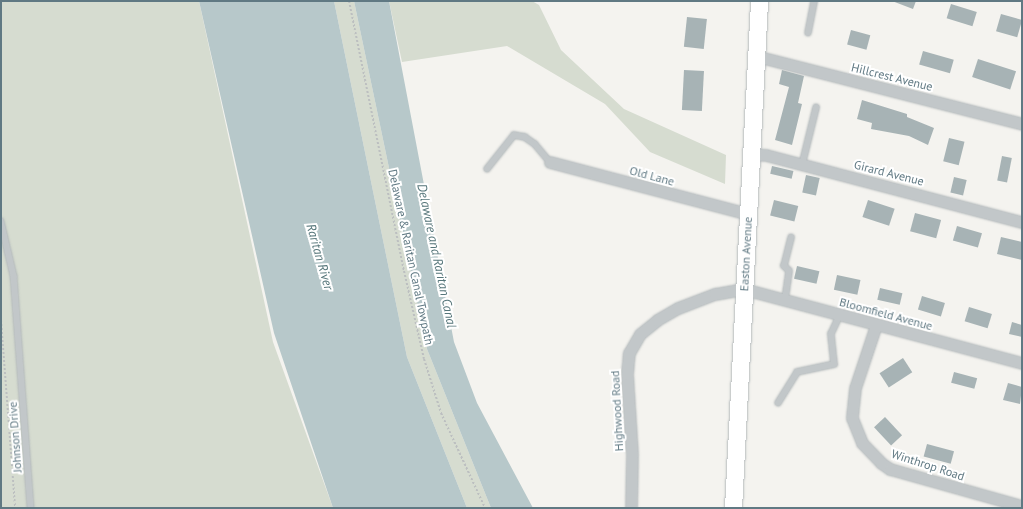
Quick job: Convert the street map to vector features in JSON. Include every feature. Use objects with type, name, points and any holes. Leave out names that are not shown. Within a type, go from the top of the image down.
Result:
[{"type":"main road","name":"Easton Avenue","points":[[733,508],[748,214],[749,154],[759,1]]},
{"type":"street","name":"Hillcrest Avenue","points":[[756,56],[1022,124]]},
{"type":"street","name":"Girard Avenue","points":[[749,154],[766,155],[1022,222]]},
{"type":"street","name":"Old Lane","points":[[550,162],[748,214]]},
{"type":"street","name":"Bloomfield Avenue","points":[[744,289],[1022,363]]},
{"type":"street","name":"Highwood Road","points":[[631,508],[632,454],[627,374],[629,353],[640,334],[658,320],[678,308],[715,294],[744,289]]},
{"type":"street","name":"Winthrop Road","points":[[876,325],[855,388],[852,418],[862,443],[881,463],[890,469],[1022,506]]},
{"type":"lane","points":[[808,32],[814,1]]},
{"type":"lane","points":[[802,164],[816,108]]},
{"type":"lane","points":[[487,169],[514,135],[525,137],[535,144],[550,162]]},
{"type":"lane","name":"Johnson Drive","points":[[1,221],[14,276],[31,508]]},
{"type":"lane","points":[[785,300],[789,271],[784,266],[791,238]]},
{"type":"lane","points":[[778,403],[797,372],[834,364],[831,334],[840,315]]},
{"type":"path","name":"Delaware & Raritan Canal Towpath","points":[[349,1],[404,271],[424,359],[441,413],[485,508]]},
{"type":"path","points":[[1,320],[15,508]]},
{"type":"shaded area","points":[[1,1],[199,1],[273,342],[333,508],[1,508]]},
{"type":"shaded area","points":[[334,1],[354,1],[427,349],[491,508],[467,508],[407,357]]},
{"type":"shaded area","points":[[389,1],[532,1],[539,5],[561,50],[624,109],[726,155],[725,184],[650,152],[605,104],[507,46],[402,62]]},
{"type":"water","name":"Raritan River","points":[[199,1],[334,1],[407,357],[467,508],[333,508],[274,333]]},
{"type":"water","name":"Delaware and Raritan Canal","points":[[354,1],[389,1],[454,342],[477,403],[533,508],[491,508],[427,349]]},
{"type":"building","points":[[892,1],[916,1],[913,9]]},
{"type":"building","points":[[951,4],[977,12],[972,26],[947,18]]},
{"type":"building","points":[[1001,14],[1022,20],[1017,37],[996,31]]},
{"type":"building","points":[[687,17],[707,19],[704,49],[684,47]]},
{"type":"building","points":[[851,30],[870,35],[866,50],[847,44]]},
{"type":"building","points":[[923,51],[954,60],[950,73],[919,64]]},
{"type":"building","points":[[978,59],[1016,71],[1010,89],[972,77]]},
{"type":"building","points":[[684,70],[704,71],[702,111],[682,110]]},
{"type":"building","points":[[782,70],[804,76],[798,103],[802,104],[792,145],[775,140],[789,87],[779,84]]},
{"type":"building","points":[[862,100],[907,114],[907,117],[934,128],[928,145],[909,136],[871,129],[872,123],[857,119]]},
{"type":"building","points":[[949,138],[965,142],[959,165],[943,161]]},
{"type":"building","points":[[1002,156],[1012,158],[1007,182],[997,181]]},
{"type":"building","points":[[772,166],[793,171],[792,179],[770,174]]},
{"type":"building","points":[[806,175],[820,178],[816,196],[802,193]]},
{"type":"building","points":[[954,177],[967,180],[963,196],[950,193]]},
{"type":"building","points":[[774,200],[798,206],[794,222],[770,216]]},
{"type":"building","points":[[868,200],[895,209],[889,226],[862,217]]},
{"type":"building","points":[[915,213],[941,220],[936,238],[910,231]]},
{"type":"building","points":[[957,226],[982,233],[978,248],[953,240]]},
{"type":"building","points":[[1001,237],[1022,242],[1022,260],[997,254]]},
{"type":"building","points":[[797,266],[819,271],[816,284],[794,279]]},
{"type":"building","points":[[837,275],[860,280],[857,295],[834,290]]},
{"type":"building","points":[[880,288],[902,293],[900,305],[877,300]]},
{"type":"building","points":[[922,296],[945,303],[941,316],[918,309]]},
{"type":"building","points":[[969,307],[992,314],[988,328],[965,321]]},
{"type":"building","points":[[1012,322],[1022,325],[1022,337],[1009,334]]},
{"type":"building","points":[[903,358],[912,372],[889,388],[880,373]]},
{"type":"building","points":[[954,372],[977,378],[974,389],[951,383]]},
{"type":"building","points":[[1008,383],[1022,387],[1020,404],[1003,400]]},
{"type":"building","points":[[885,417],[902,435],[891,446],[874,427]]},
{"type":"building","points":[[927,444],[954,451],[951,464],[924,457]]}]
